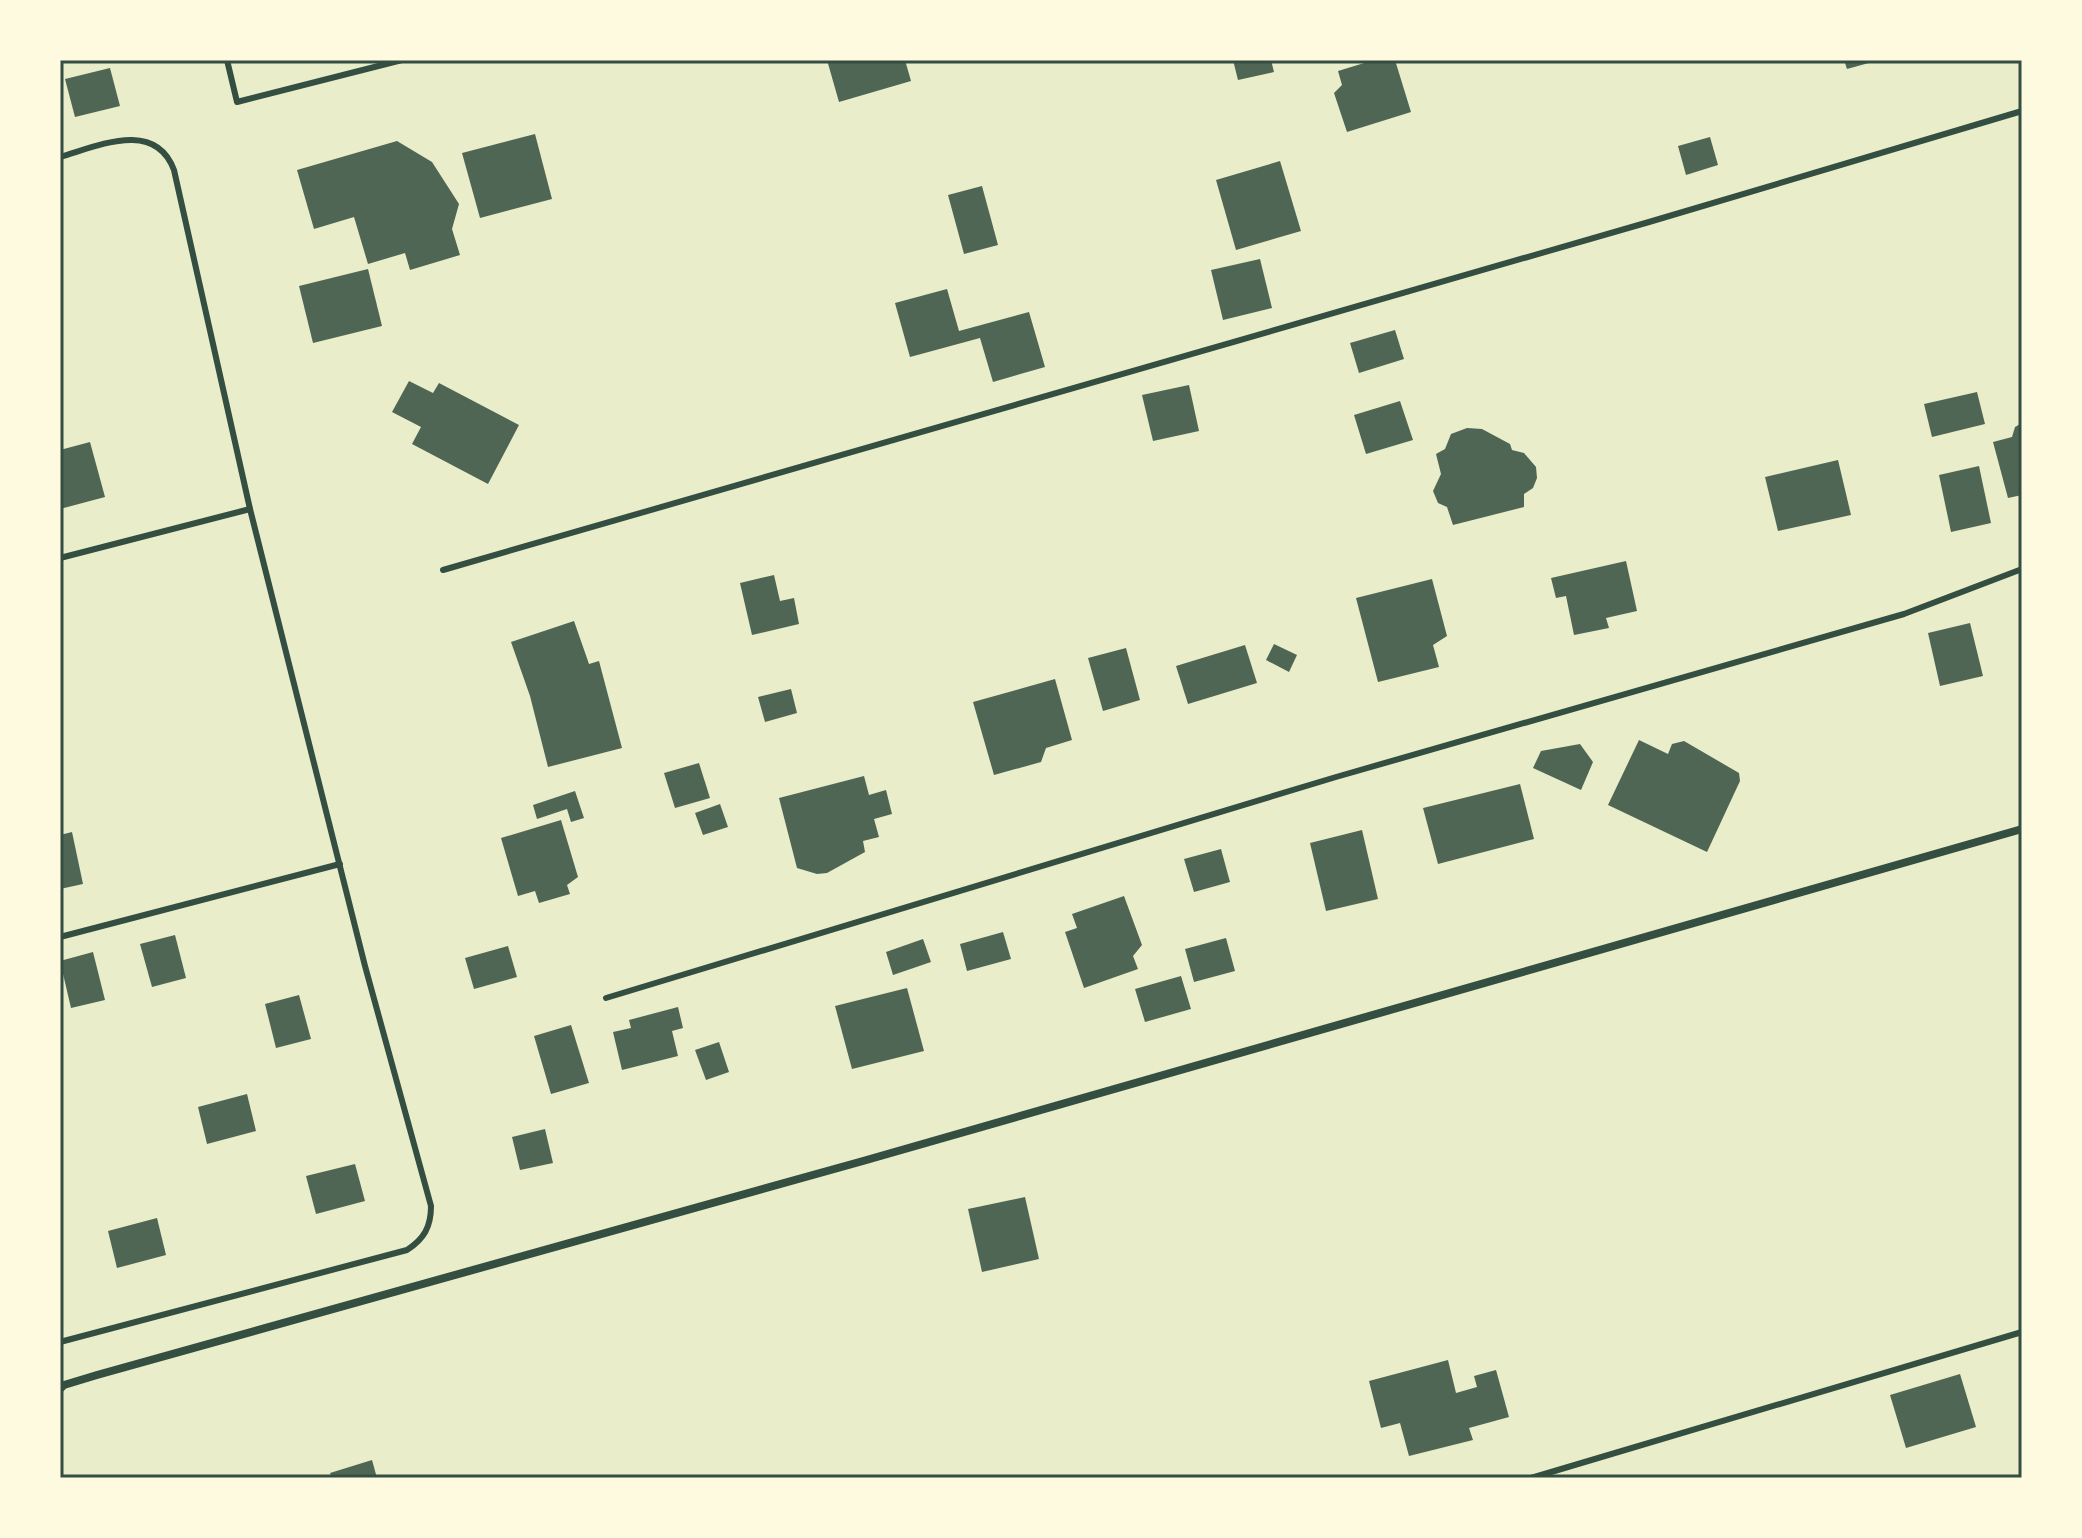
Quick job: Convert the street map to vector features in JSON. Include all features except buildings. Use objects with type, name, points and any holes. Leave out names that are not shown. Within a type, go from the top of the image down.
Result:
[{"type":"street","points":[[60,1389],[64,1385],[878,1157],[2022,829]]},
{"type":"lane","points":[[227,60],[237,102],[402,60]]},
{"type":"lane","points":[[443,570],[1649,222],[2022,111]]},
{"type":"lane","points":[[60,157],[111,142],[130,140],[158,146],[169,158],[196,260],[250,509],[431,1206],[427,1230],[420,1241],[407,1250],[60,1342]]},
{"type":"lane","points":[[60,558],[250,509]]},
{"type":"lane","points":[[606,998],[1336,777],[1904,614],[2022,569]]},
{"type":"lane","points":[[60,937],[340,864]]},
{"type":"lane","points":[[1531,1478],[2022,1332]]}]
